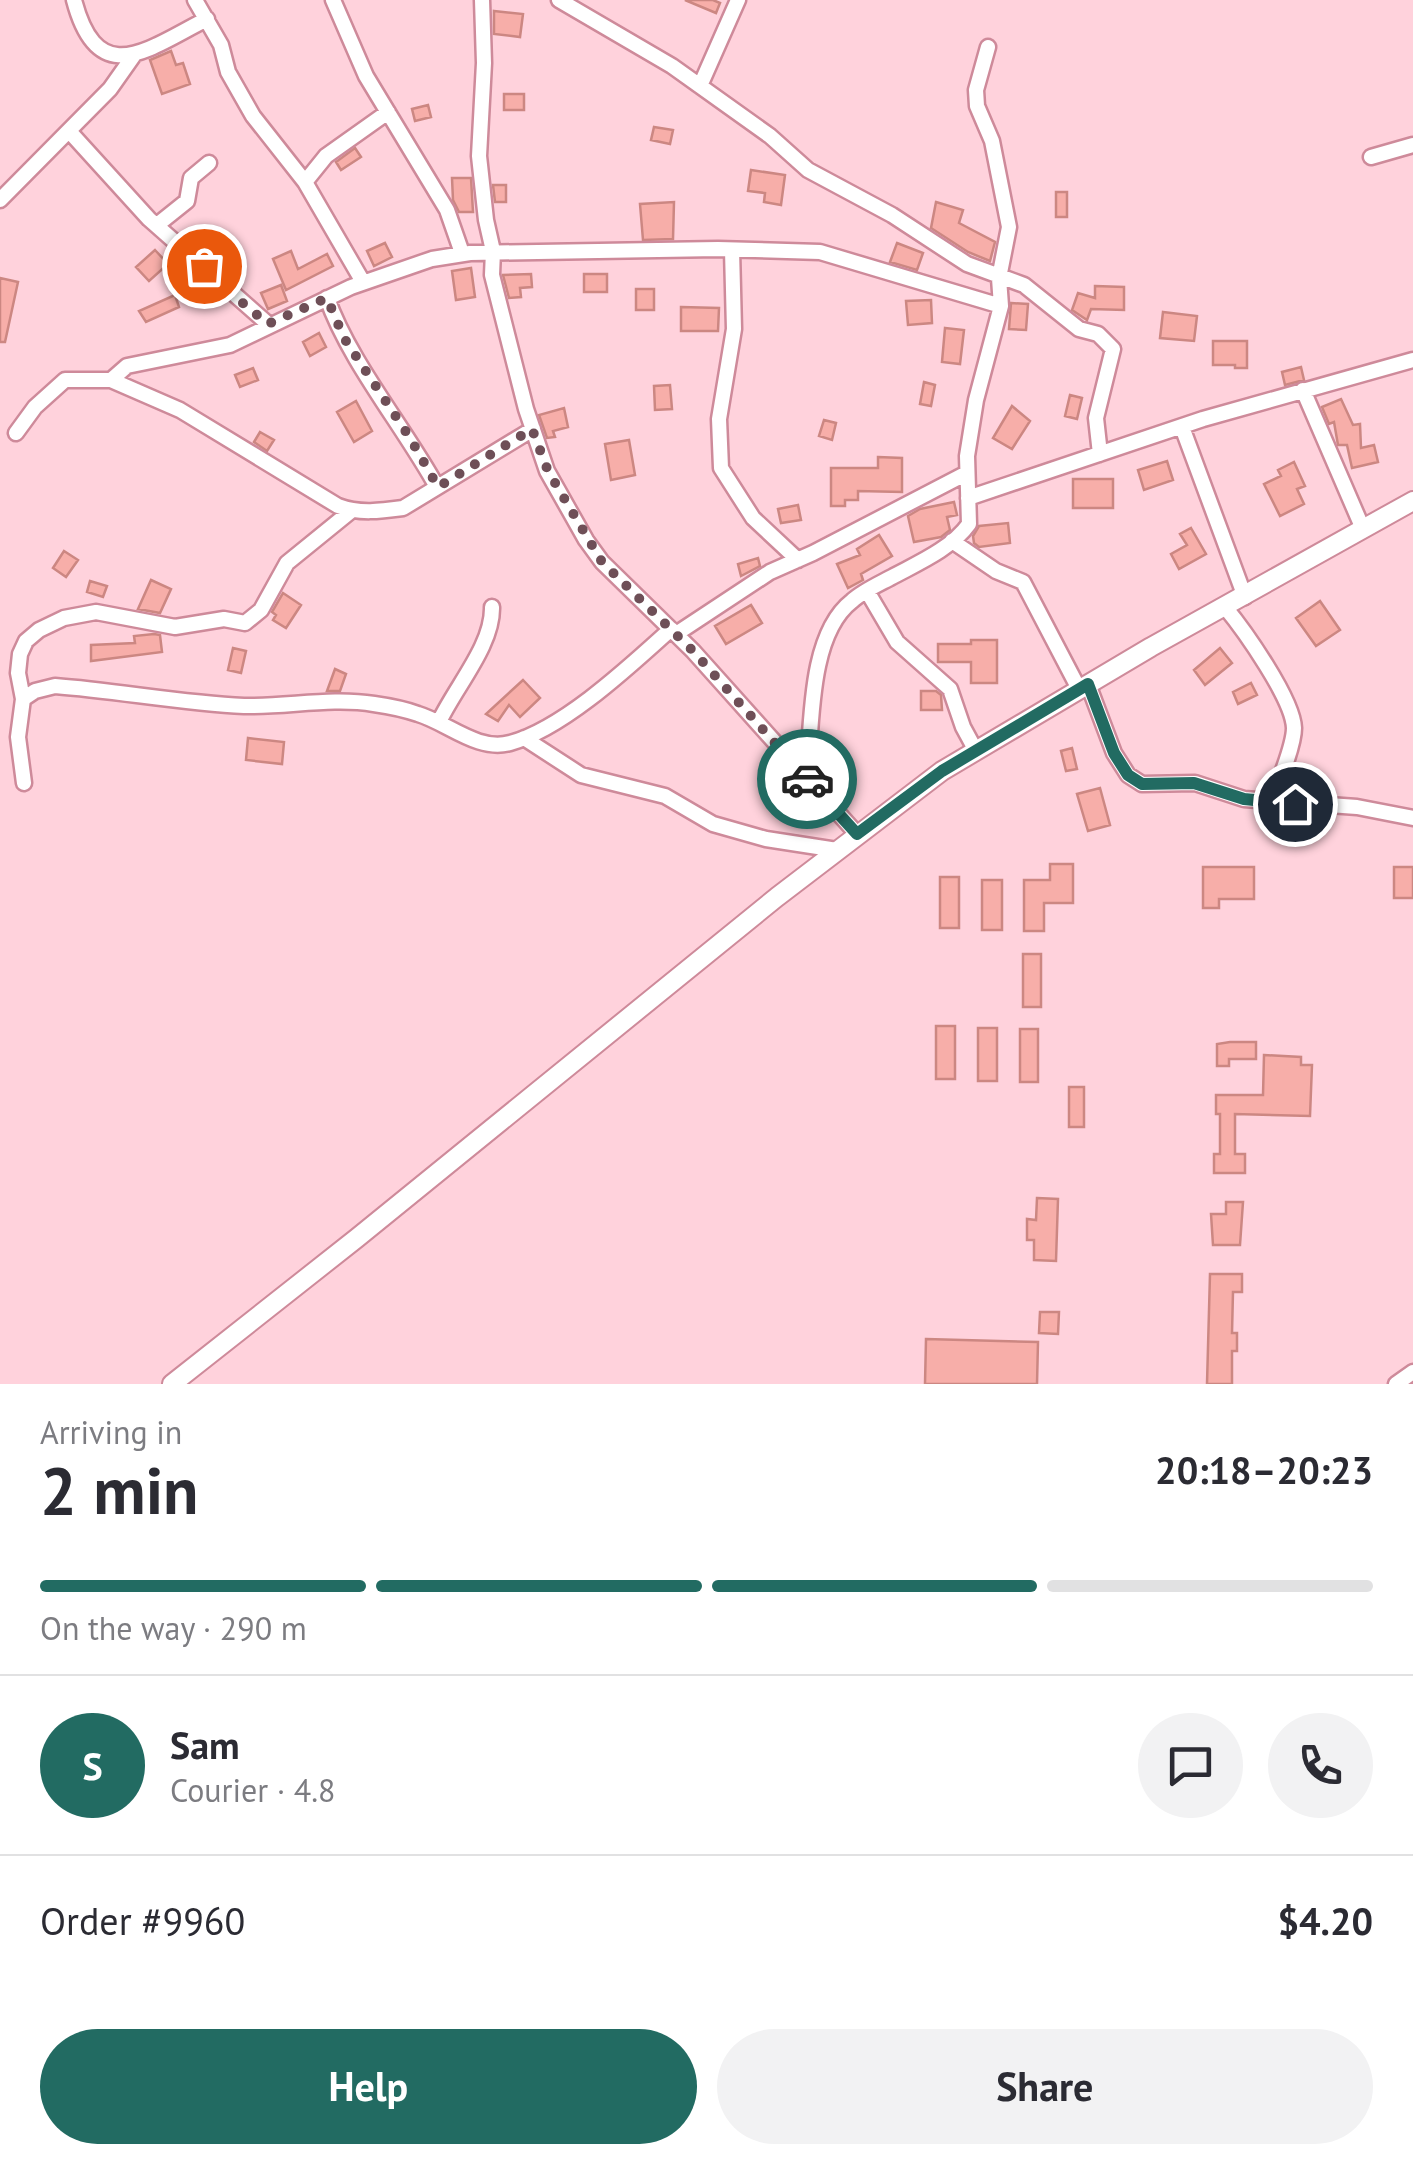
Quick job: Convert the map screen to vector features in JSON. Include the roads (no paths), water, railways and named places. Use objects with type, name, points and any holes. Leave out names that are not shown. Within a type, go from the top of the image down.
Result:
[{"type":"street","points":[[74,0],[84,28],[101,50],[114,57],[134,55],[207,19]]},
{"type":"street","points":[[195,0],[246,104],[306,182],[364,282]]},
{"type":"street","points":[[333,0],[366,76],[447,210],[462,253]]},
{"type":"street","points":[[482,0],[484,64],[479,156],[493,251],[492,275],[532,429],[548,471],[602,562],[674,632],[857,834]]},
{"type":"street","points":[[559,0],[631,40],[700,86],[770,136],[808,170],[892,215],[967,264],[1024,285],[1079,329],[1098,334],[1112,348],[1096,418],[1100,454]]},
{"type":"street","points":[[700,86],[738,0]]},
{"type":"street","points":[[806,778],[817,667],[832,624],[850,602],[952,541],[969,524],[967,473],[976,400],[1001,306],[999,278],[1009,227],[992,141],[977,106],[976,90],[988,48]]},
{"type":"street","points":[[0,200],[110,89],[134,55]]},
{"type":"street","points":[[306,182],[326,156],[388,112]]},
{"type":"street","points":[[69,130],[127,197],[268,324]]},
{"type":"street","points":[[1372,157],[1413,145]]},
{"type":"street","points":[[157,225],[182,206],[189,195],[191,178],[210,163]]},
{"type":"street","points":[[732,250],[734,328],[719,419],[721,468],[753,518],[798,560]]},
{"type":"street","points":[[111,380],[127,366],[230,345],[364,282],[462,253],[820,252],[1001,306]]},
{"type":"street","points":[[327,298],[344,338],[438,487]]},
{"type":"street","points":[[968,498],[1182,427],[1413,360]]},
{"type":"street","points":[[16,432],[34,406],[65,380],[111,380],[180,410],[302,487],[351,511],[403,508],[532,429]]},
{"type":"street","points":[[1304,390],[1363,529]]},
{"type":"street","points":[[1182,427],[1244,597]]},
{"type":"street","points":[[24,699],[35,691],[55,686],[184,703],[265,706],[336,701],[387,707],[439,722],[480,744],[498,746],[524,738],[583,704],[674,632],[770,572],[967,473]]},
{"type":"street","points":[[172,1384],[857,834],[942,771],[1084,686],[1411,504]]},
{"type":"street","points":[[24,783],[18,737],[24,699],[18,673],[26,641],[64,618],[96,612],[174,626],[224,619],[246,623],[261,610],[287,564],[351,511]]},
{"type":"street","points":[[952,541],[996,571],[1023,582],[1084,686],[1114,753],[1128,775],[1142,784],[1194,783],[1244,799],[1335,805],[1413,818]]},
{"type":"street","points":[[867,592],[897,642],[950,689],[976,751]]},
{"type":"street","points":[[439,722],[459,682],[486,643],[492,607]]},
{"type":"street","points":[[1226,607],[1266,666],[1294,728],[1271,802]]},
{"type":"street","points":[[524,738],[582,774],[665,796],[714,824],[766,839],[837,850]]},
{"type":"street","points":[[1396,1384],[1413,1372]]}]
